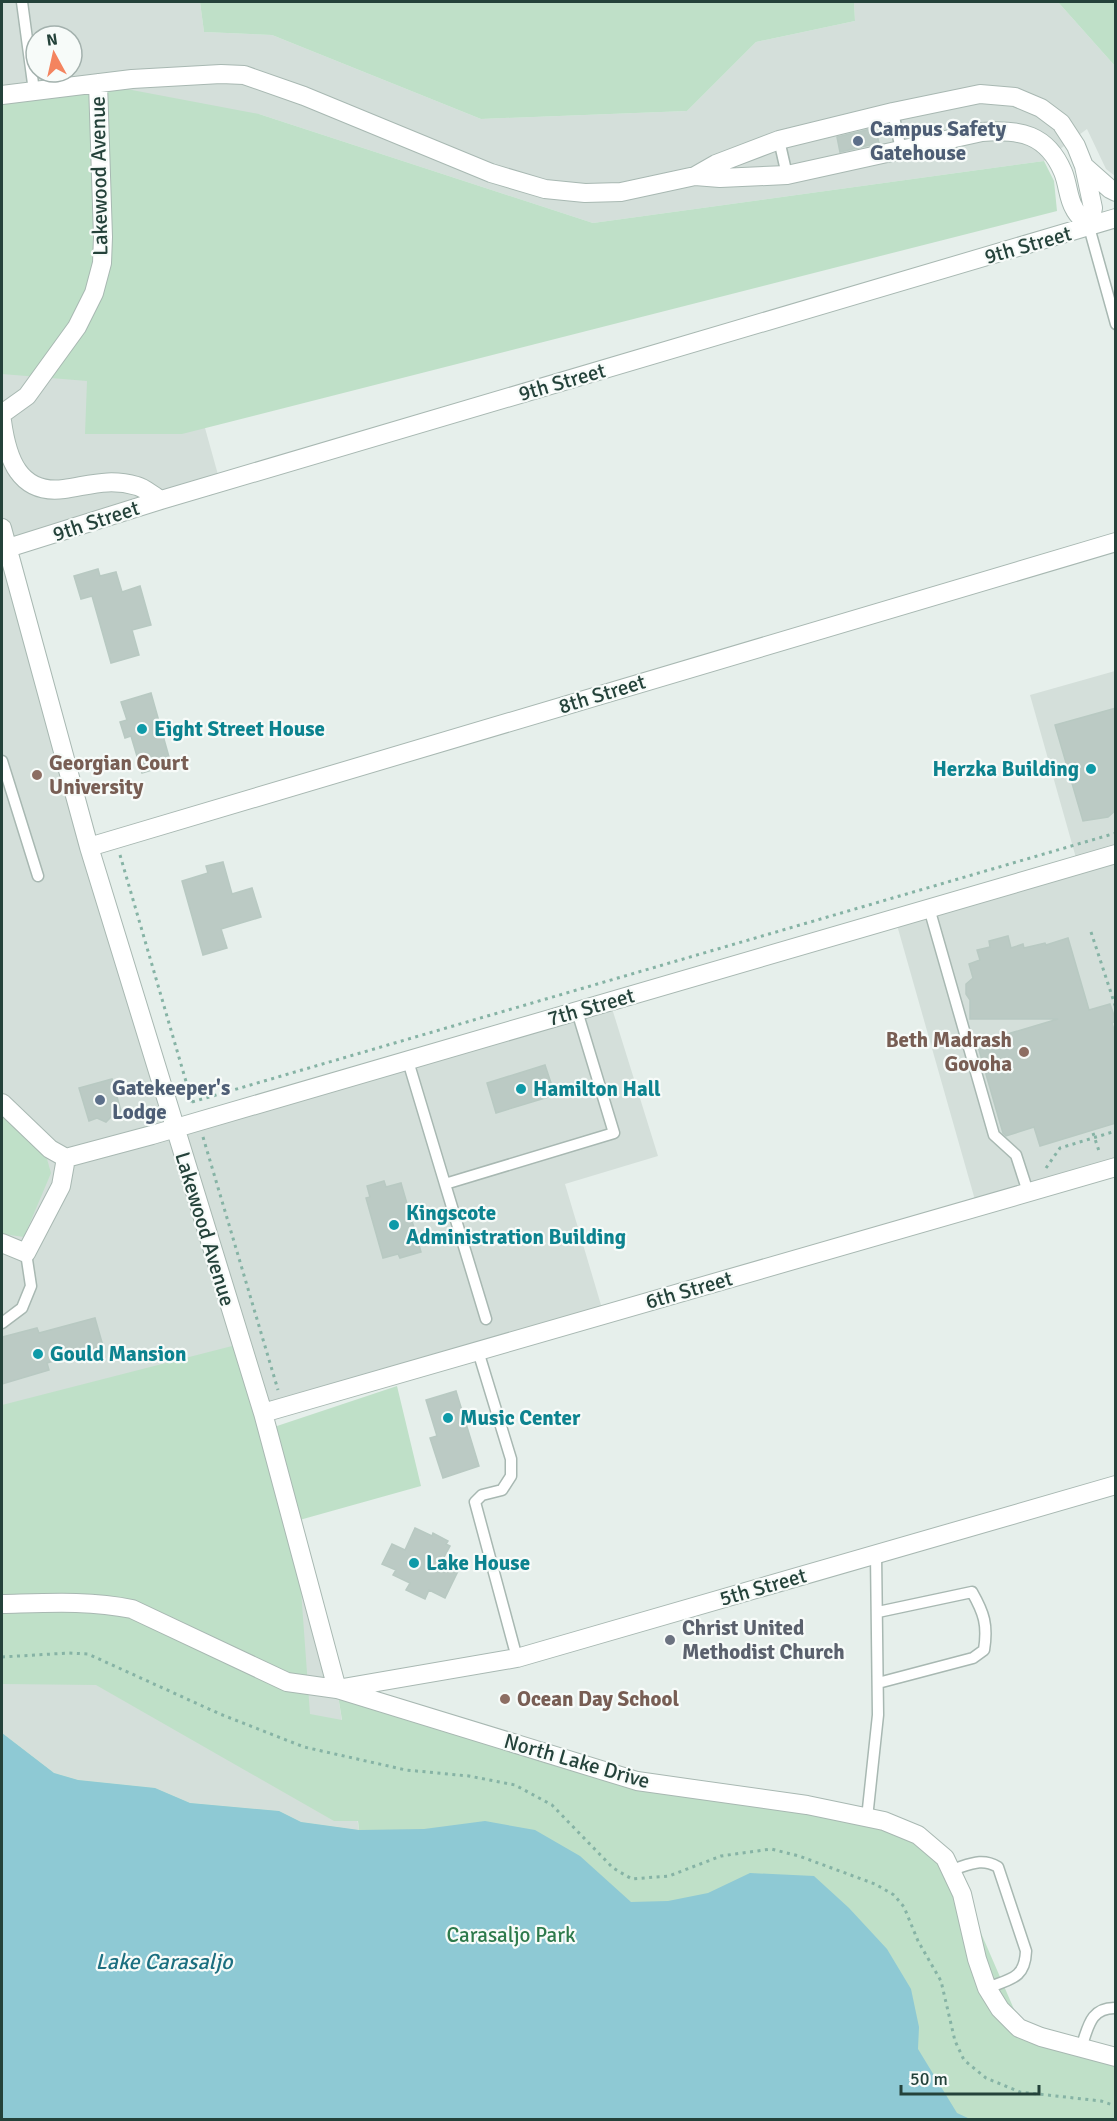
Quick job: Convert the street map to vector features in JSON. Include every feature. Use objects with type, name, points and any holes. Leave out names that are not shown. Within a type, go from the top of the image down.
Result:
[{"type":"street","points":[[2,95],[98,83],[221,74],[244,75],[304,96],[491,173],[545,189],[585,193],[621,192],[695,176],[720,178],[787,175],[982,132],[1009,130],[1027,135],[1054,154],[1063,172],[1074,208],[1089,227]]},
{"type":"street","name":"Lakewood Avenue","points":[[2,414],[27,396],[77,327],[94,293],[102,263],[103,237],[98,83]]},
{"type":"street","points":[[695,176],[716,164],[779,140],[893,112],[980,94],[1015,97],[1041,108],[1061,123],[1076,146],[1084,166],[1093,208],[1089,227]]},
{"type":"street","points":[[1084,166],[1116,192]]},
{"type":"street","name":"9th Street","points":[[8,548],[160,500],[1116,218]]},
{"type":"street","points":[[2,421],[4,440],[17,472],[26,481],[42,488],[63,489],[90,483],[109,482],[139,486],[160,500]]},
{"type":"street","name":"Lakewood Avenue","points":[[2,528],[89,847],[263,1413],[337,1689]]},
{"type":"street","name":"8th Street","points":[[89,847],[1116,542]]},
{"type":"street","name":"7th Street","points":[[66,1158],[174,1129],[1116,854]]},
{"type":"street","points":[[2,1103],[50,1149],[66,1158],[61,1186],[26,1253],[2,1243]]},
{"type":"street","name":"6th Street","points":[[263,1413],[1116,1167]]},
{"type":"street","name":"5th Street","points":[[337,1689],[517,1658],[1116,1485]]},
{"type":"street","name":"North Lake Drive","points":[[2,1604],[95,1603],[132,1609],[287,1682],[337,1689],[637,1781],[807,1805],[884,1821],[918,1835],[945,1858],[962,1894],[977,1959],[987,1988],[999,2009],[1019,2028],[1116,2057]]},
{"type":"lane","points":[[22,2],[34,90]]},
{"type":"lane","points":[[893,112],[901,150]]},
{"type":"lane","points":[[779,140],[787,175]]},
{"type":"lane","points":[[1089,227],[1116,324]]},
{"type":"lane","points":[[2,761],[38,876]]},
{"type":"lane","points":[[929,908],[994,1135],[1016,1155],[1028,1192]]},
{"type":"lane","points":[[445,1184],[614,1133],[577,1011]]},
{"type":"lane","points":[[408,1061],[486,1319]]},
{"type":"lane","points":[[2,1323],[22,1308],[31,1286],[26,1253]]},
{"type":"lane","points":[[478,1351],[512,1459],[511,1476],[502,1490],[482,1495],[475,1502],[517,1658]]},
{"type":"lane","points":[[867,1818],[878,1715],[876,1554]]},
{"type":"lane","points":[[878,1612],[972,1592],[982,1608],[987,1631],[984,1650],[973,1658],[878,1683]]},
{"type":"lane","points":[[951,1869],[983,1861],[989,1861],[998,1867],[1026,1951],[1026,1964],[1022,1971],[1014,1977],[987,1988]]},
{"type":"lane","points":[[1082,2048],[1091,2018],[1106,2007],[1116,2008]]},
{"type":"path","points":[[192,1102],[1116,833]]},
{"type":"path","points":[[1091,932],[1116,1008]]},
{"type":"path","points":[[1045,1169],[1060,1148],[1094,1135],[1116,1131]]},
{"type":"path","points":[[1094,1135],[1100,1154]]},
{"type":"path","points":[[2,1657],[88,1654],[220,1714],[304,1747],[406,1770],[469,1776],[515,1785],[552,1805],[614,1868],[632,1879],[669,1876],[721,1856],[771,1850],[799,1856],[875,1884],[894,1894],[904,1907],[918,1941],[941,1981],[955,2042],[964,2060],[986,2078],[1020,2092],[1101,2101],[1116,2106]]},
{"type":"shaded area","name":"Georgian Court University","points":[[2,2],[200,2],[204,32],[272,35],[481,119],[687,111],[756,42],[855,21],[854,2],[1058,2],[1115,66],[1115,176],[1106,169],[1087,129],[1044,161],[593,223],[259,114],[159,263],[222,489],[9,548],[174,1129],[610,1002],[658,1156],[565,1184],[604,1315],[263,1414],[337,1689],[359,1830],[301,1822],[279,1811],[190,1803],[155,1788],[78,1780],[54,1773],[2,1733]]},
{"type":"shaded area","name":"Beth Madrash Govoha","points":[[1115,671],[1115,1167],[977,1207],[895,918],[1078,865],[1030,695]]},
{"type":"green space","points":[[200,2],[854,2],[855,21],[756,42],[687,111],[481,119],[272,35],[204,32]]},
{"type":"green space","points":[[1058,2],[1115,2],[1115,66]]},
{"type":"green space","points":[[116,87],[259,114],[593,223],[1044,161],[1054,181],[1057,211],[182,434],[85,434],[87,381],[2,374],[2,98]]},
{"type":"green space","points":[[2,1114],[47,1159],[51,1173],[24,1237],[2,1234]]},
{"type":"green space","name":"Carasaljo Park","points":[[236,1345],[262,1431],[397,1386],[421,1486],[296,1521],[310,1714],[342,1720],[337,1689],[621,1777],[884,1821],[952,1866],[1023,2030],[1115,2057],[1115,2119],[2,2119],[2,1733],[54,1773],[78,1780],[155,1788],[190,1803],[279,1811],[301,1822],[359,1830],[358,1821],[334,1821],[96,1685],[2,1684],[2,1405]]},
{"type":"water","name":"Lake Carasaljo","points":[[2,1733],[54,1773],[78,1780],[155,1788],[190,1803],[279,1811],[301,1822],[359,1830],[424,1829],[485,1821],[535,1830],[580,1856],[631,1902],[668,1901],[708,1893],[750,1873],[814,1876],[849,1908],[887,1949],[911,1989],[919,2027],[918,2049],[957,2113],[970,2119],[2,2119]]},
{"type":"building","name":"Campus Safety Gatehouse","points":[[875,128],[879,143],[840,152],[837,137]]},
{"type":"building","points":[[98,569],[100,576],[116,572],[122,592],[140,586],[151,625],[132,630],[139,655],[111,663],[92,596],[81,599],[74,576]]},
{"type":"building","name":"Eight Street House","points":[[151,693],[171,764],[142,773],[131,736],[125,738],[120,722],[127,720],[121,702]]},
{"type":"building","name":"Herzka Building","points":[[1116,708],[1116,810],[1108,817],[1083,821],[1055,725]]},
{"type":"building","points":[[223,862],[232,894],[252,888],[261,917],[221,929],[227,948],[203,955],[182,881],[208,873],[206,866]]},
{"type":"building","points":[[1008,936],[1011,948],[1023,944],[1024,948],[1045,943],[1046,945],[1068,938],[1089,1010],[1110,1004],[1116,1021],[1112,1023],[1116,1036],[1116,1123],[1040,1146],[1034,1127],[1006,1136],[1003,1133],[977,1043],[1058,1019],[970,1019],[970,1000],[966,994],[966,984],[973,978],[969,964],[980,960],[977,950],[990,947],[989,941]]},
{"type":"building","name":"Hamilton Hall","points":[[545,1065],[555,1095],[496,1113],[487,1083]]},
{"type":"building","name":"Gatekeeper's Lodge","points":[[112,1079],[121,1111],[106,1122],[97,1118],[89,1121],[79,1088]]},
{"type":"building","name":"Kingscote Administration Building","points":[[384,1181],[386,1187],[401,1183],[421,1252],[400,1258],[398,1254],[383,1258],[366,1198],[370,1197],[367,1186]]},
{"type":"building","name":"Gould Mansion","points":[[95,1318],[103,1346],[47,1363],[49,1370],[2,1384],[2,1337],[37,1328],[39,1333]]},
{"type":"building","name":"Music Center","points":[[456,1391],[479,1466],[443,1478],[430,1438],[437,1436],[426,1400]]},
{"type":"building","name":"Lake House","points":[[415,1528],[432,1536],[433,1533],[448,1541],[446,1544],[450,1546],[442,1561],[459,1569],[445,1598],[429,1590],[425,1599],[406,1590],[410,1583],[393,1575],[396,1570],[382,1564],[392,1544],[405,1550]]},
{"type":"place","name":"Campus Safety Gatehouse","points":[[858,141]]},
{"type":"place","name":"Eight Street House","points":[[142,729]]},
{"type":"place","name":"Herzka Building","points":[[1091,769]]},
{"type":"place","name":"Georgian Court University","points":[[37,775]]},
{"type":"place","name":"Beth Madrash Govoha","points":[[1024,1052]]},
{"type":"place","name":"Hamilton Hall","points":[[521,1089]]},
{"type":"place","name":"Gatekeeper's Lodge","points":[[100,1100]]},
{"type":"place","name":"Kingscote Administration Building","points":[[394,1225]]},
{"type":"place","name":"Gould Mansion","points":[[38,1354]]},
{"type":"place","name":"Music Center","points":[[448,1418]]},
{"type":"place","name":"Lake House","points":[[414,1563]]},
{"type":"place","name":"Christ United Methodist Church","points":[[670,1640]]},
{"type":"place","name":"Ocean Day School","points":[[505,1699]]}]
